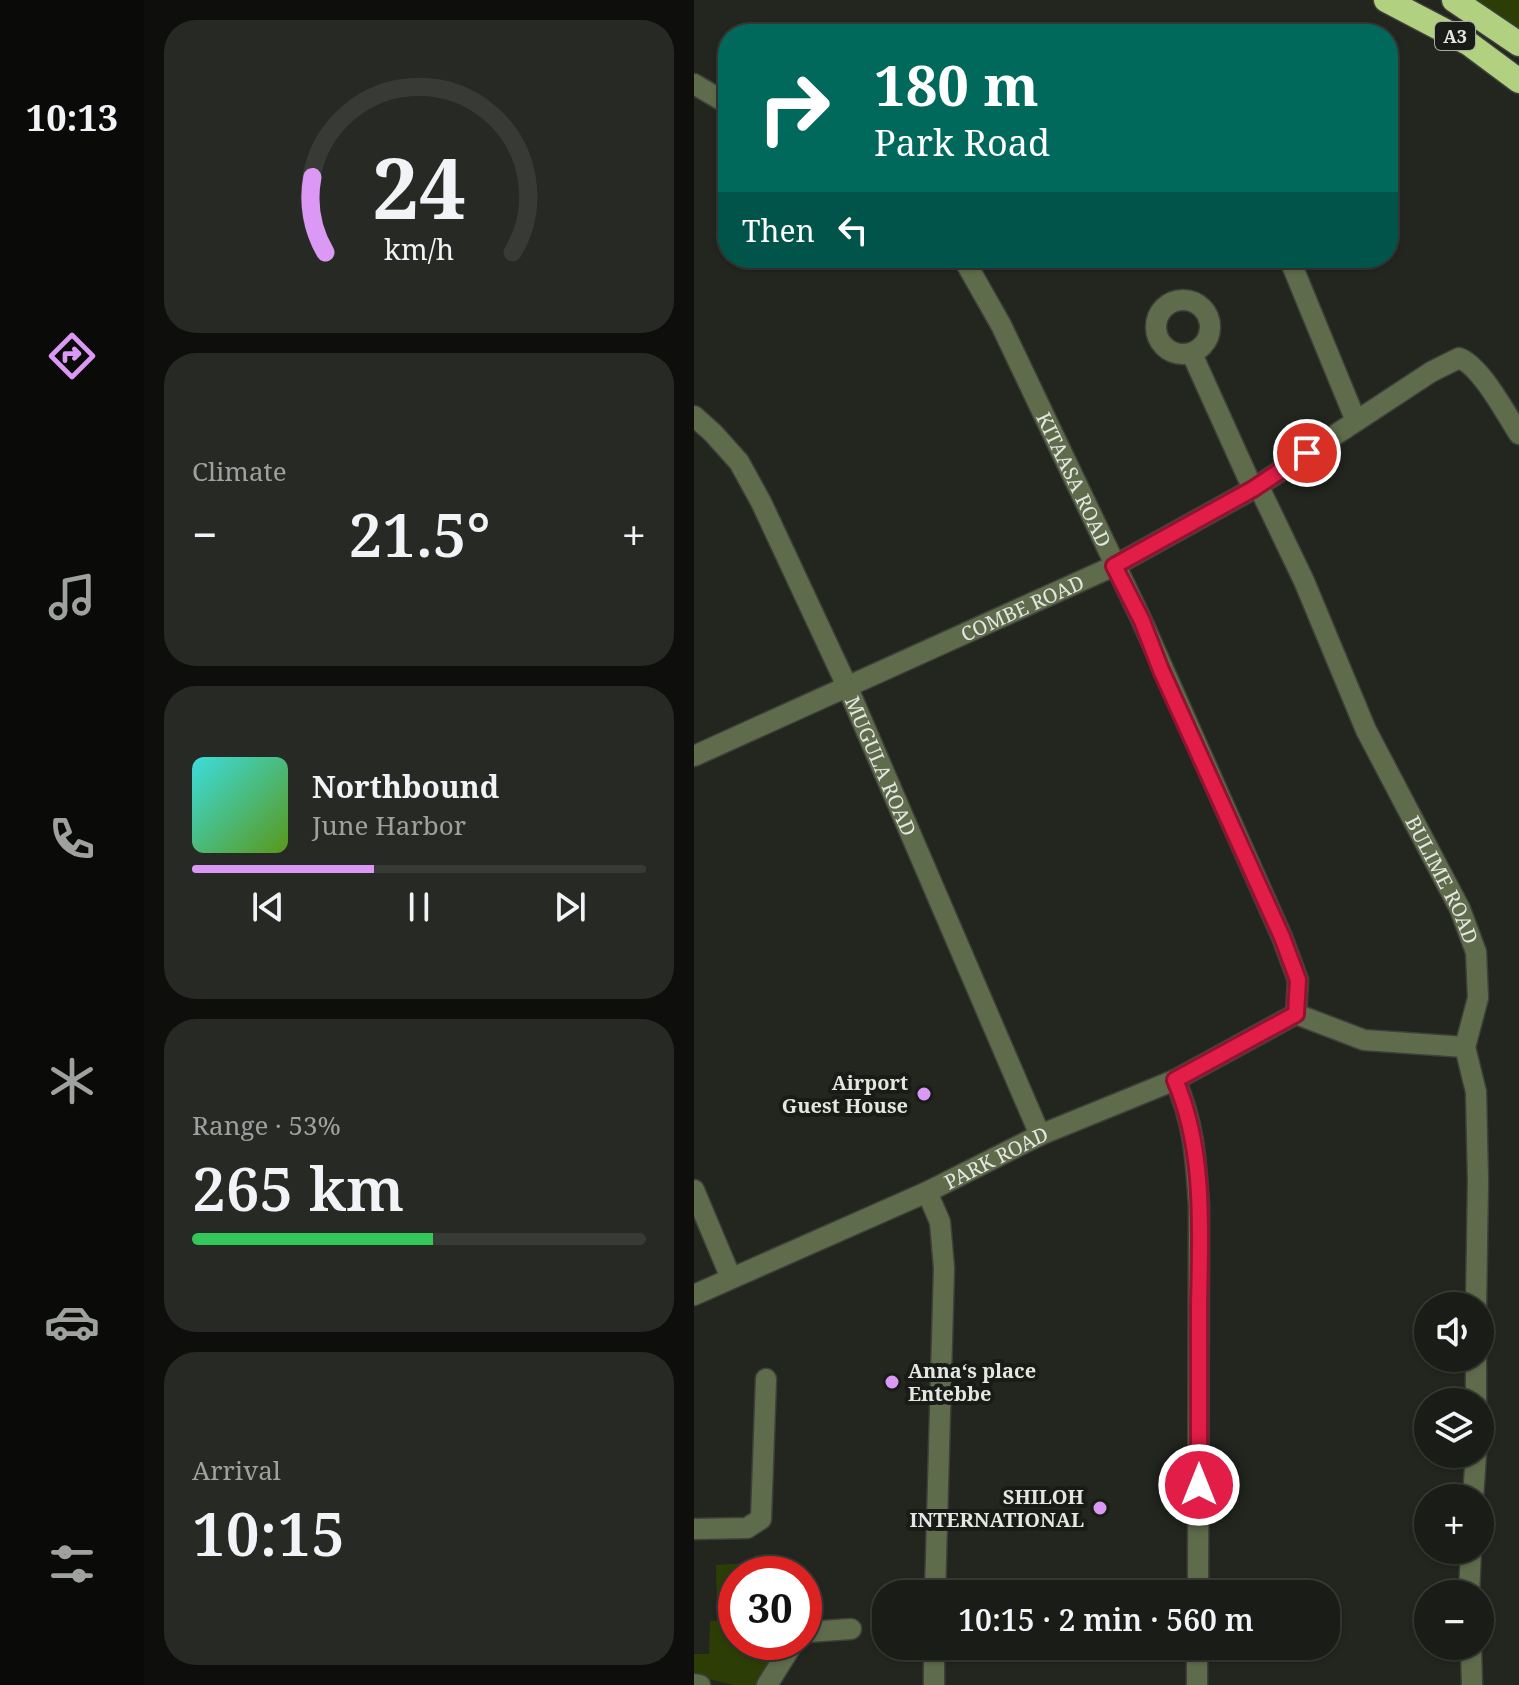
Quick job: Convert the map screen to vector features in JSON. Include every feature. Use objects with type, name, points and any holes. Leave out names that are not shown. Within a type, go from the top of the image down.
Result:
[{"type":"highway","name":"A3","points":[[1386,0],[1468,43],[1519,81]]},
{"type":"highway","name":"A3","points":[[1454,0],[1519,44]]},
{"type":"street","points":[[694,84],[718,98]]},
{"type":"street","name":"KITAASA ROAD","points":[[969,268],[1001,325],[1142,621],[1161,670],[1282,937],[1298,980],[1296,1014]]},
{"type":"street","points":[[1293,268],[1356,421]]},
{"type":"street","name":"BULIME ROAD","points":[[1192,354],[1304,581],[1366,730],[1460,909],[1476,952],[1478,998],[1465,1047],[1476,1092],[1476,1292]]},
{"type":"street","name":"COMBE ROAD","points":[[694,756],[1114,566],[1255,487],[1431,372],[1459,358],[1472,366],[1519,434]]},
{"type":"street","name":"MUGULA ROAD","points":[[694,416],[739,462],[746,475],[847,686],[1040,1135]]},
{"type":"street","points":[[1296,1014],[1364,1040],[1465,1047]]},
{"type":"street","name":"PARK ROAD","points":[[694,1295],[927,1192],[1040,1135],[1175,1080],[1296,1014]]},
{"type":"street","points":[[1175,1080],[1191,1121],[1199,1206],[1198,1580]]},
{"type":"street","points":[[694,1190],[731,1278]]},
{"type":"street","points":[[927,1192],[940,1222],[944,1268],[935,1580]]},
{"type":"street","points":[[694,1529],[747,1528],[761,1519],[766,1379]]},
{"type":"street","points":[[822,1632],[851,1629]]},
{"type":"street","points":[[767,1685],[783,1660]]},
{"type":"street","points":[[934,1660],[934,1685]]},
{"type":"street","points":[[1197,1660],[1197,1685]]},
{"type":"street","points":[[1471,1660],[1472,1685]]},
{"type":"green space","points":[[1474,0],[1519,0],[1519,30]]},
{"type":"green space","points":[[716,1565],[718,1565],[717,1615]]},
{"type":"green space","points":[[718,1620],[718,1660],[781,1660],[766,1685],[734,1685],[694,1676],[694,1654],[709,1654],[710,1621]]},
{"type":"place","name":"Airport Guest House","points":[[924,1094]]},
{"type":"place","name":"Anna‘s place Entebbe","points":[[892,1382]]},
{"type":"place","name":"SHILOH INTERNATIONAL","points":[[1100,1508]]},
{"type":"route","points":[[1199,1485],[1199,1206],[1191,1121],[1175,1080],[1296,1014],[1298,980],[1282,937],[1161,670],[1142,621],[1114,566],[1253,489],[1307,453]]}]
